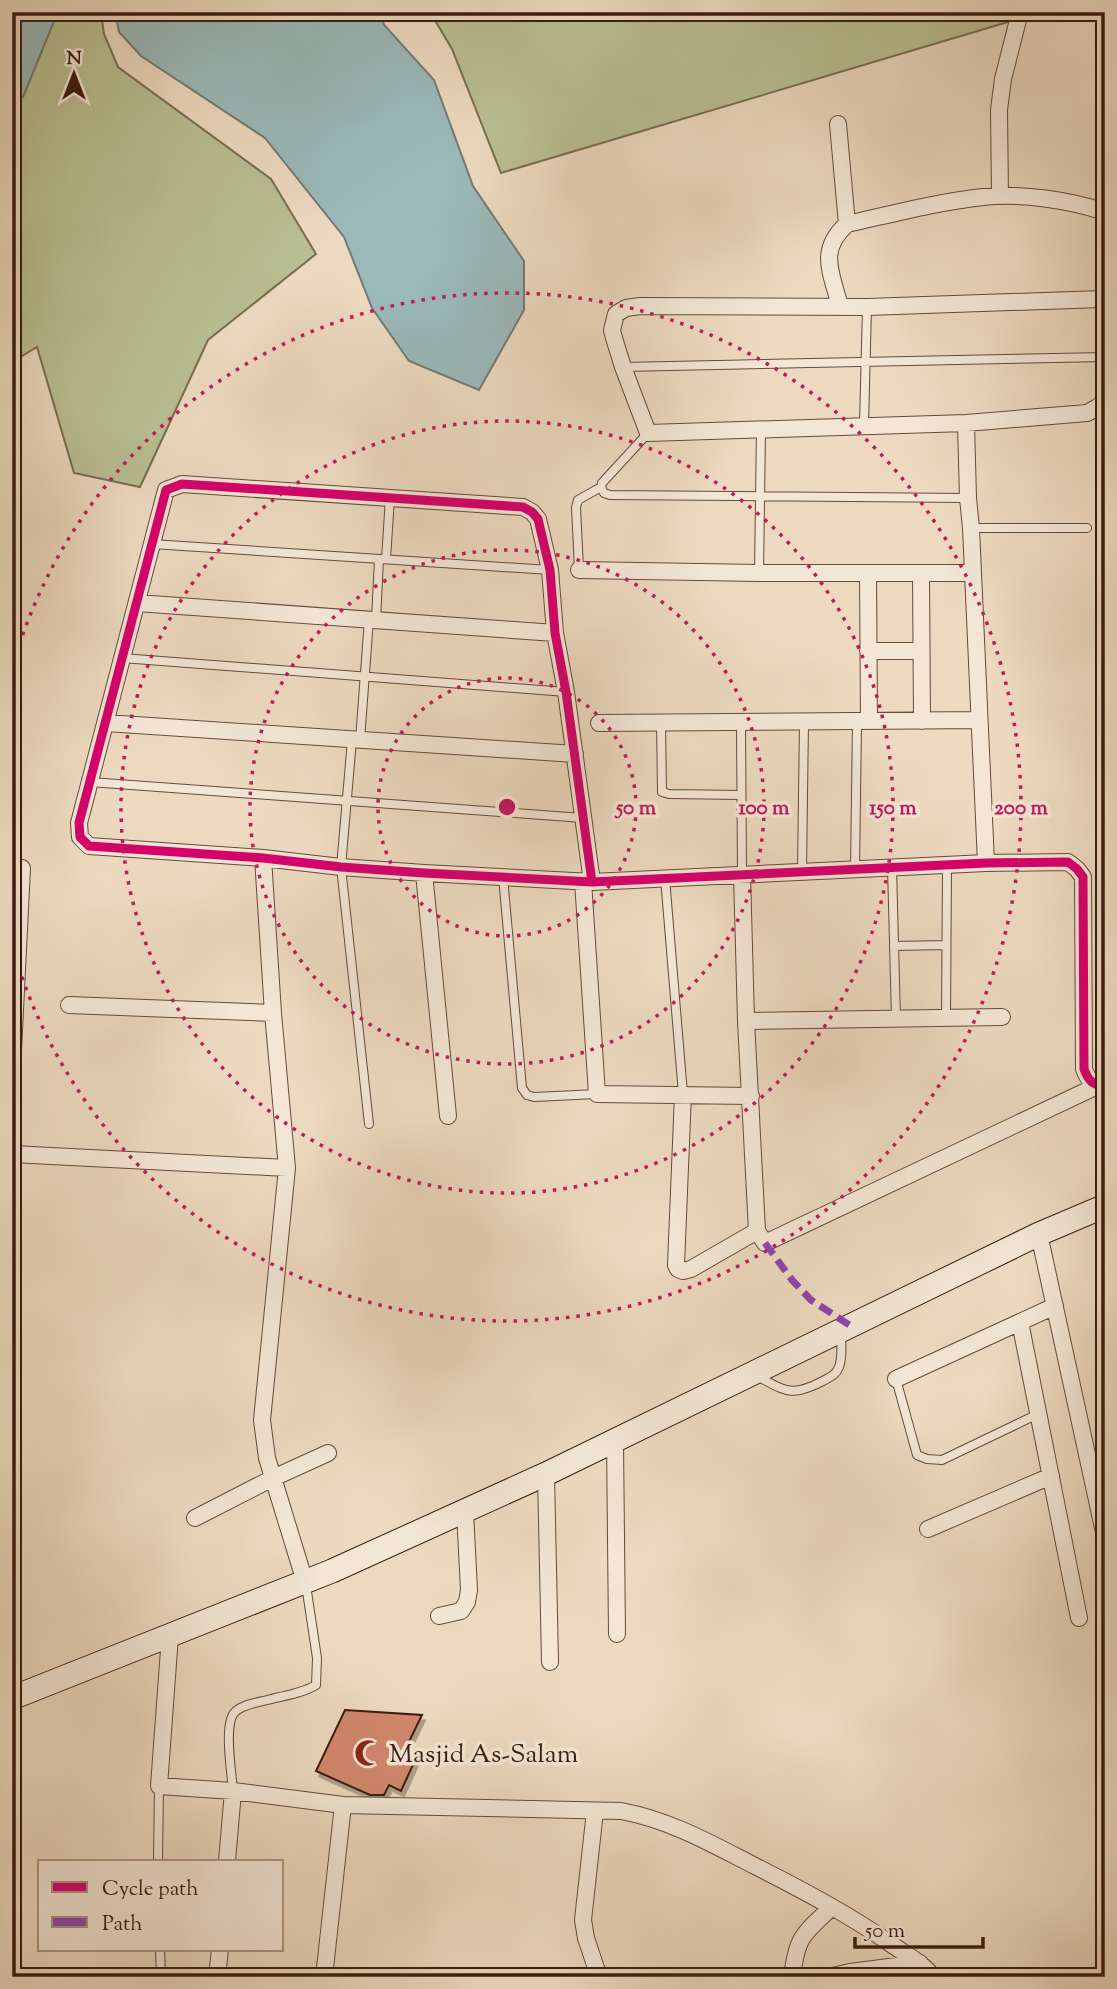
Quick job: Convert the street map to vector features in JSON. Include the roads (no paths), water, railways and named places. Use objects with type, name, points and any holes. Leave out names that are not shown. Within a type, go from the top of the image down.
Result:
[{"type":"main road","points":[[12,1698],[305,1582],[465,1511],[615,1441],[1039,1234],[1105,1206]]},
{"type":"street","points":[[1000,197],[999,110],[1003,79],[1020,12]]},
{"type":"street","points":[[838,124],[847,224]]},
{"type":"street","points":[[840,307],[828,258],[836,233],[847,224],[961,200],[1000,197],[1055,200],[1105,212]]},
{"type":"street","points":[[1103,405],[1087,413],[966,423],[648,433],[612,330],[616,314],[640,306],[867,307],[1105,301]]},
{"type":"street","points":[[966,423],[986,863]]},
{"type":"street","points":[[751,1096],[597,1094],[587,882],[583,818],[555,633],[550,570],[538,519],[532,512],[523,507],[182,484],[166,490],[79,823],[80,837],[89,846],[424,873],[587,882],[986,863],[1068,862],[1083,877],[1084,1069],[1087,1080],[1101,1086]]},
{"type":"street","points":[[579,570],[973,573]]},
{"type":"street","points":[[863,721],[868,651],[868,573]]},
{"type":"street","points":[[921,573],[922,720]]},
{"type":"street","points":[[137,603],[555,633]]},
{"type":"street","points":[[868,651],[921,651]]},
{"type":"street","points":[[599,723],[979,720]]},
{"type":"street","points":[[106,723],[575,754]]},
{"type":"street","points":[[263,859],[287,1168],[262,1420],[263,1438],[305,1582]]},
{"type":"street","points":[[12,1071],[22,868]]},
{"type":"street","points":[[424,873],[448,1116]]},
{"type":"street","points":[[741,874],[757,1231],[765,1243],[1101,1086]]},
{"type":"street","points":[[69,1005],[274,1013]]},
{"type":"street","points":[[746,1021],[1002,1017]]},
{"type":"street","points":[[682,1094],[678,1269],[691,1269],[757,1231]]},
{"type":"street","points":[[12,1154],[287,1168]]},
{"type":"street","points":[[1039,1234],[1098,1476],[1105,1536]]},
{"type":"street","points":[[896,1379],[1055,1306]]},
{"type":"street","points":[[1020,1322],[1079,1618]]},
{"type":"street","points":[[615,1441],[617,1634]]},
{"type":"street","points":[[195,1518],[328,1453]]},
{"type":"street","points":[[546,1474],[550,1662]]},
{"type":"street","points":[[928,1529],[1051,1476]]},
{"type":"street","points":[[439,1616],[461,1612],[467,1602],[469,1590],[465,1511]]},
{"type":"street","points":[[170,1636],[159,1786],[233,1791],[343,1805],[621,1811],[638,1814],[689,1832],[863,1924],[920,1963],[933,1977]]},
{"type":"street","points":[[227,1860],[233,1791]]},
{"type":"street","points":[[324,1977],[343,1805]]},
{"type":"street","points":[[595,1811],[583,1920],[599,1977]]},
{"type":"street","points":[[792,1977],[795,1951],[800,1938],[832,1907]]},
{"type":"street","points":[[217,1977],[220,1951]]},
{"type":"street","points":[[828,1977],[920,1963]]},
{"type":"lane","points":[[864,425],[867,307]]},
{"type":"lane","points":[[623,367],[1105,357]]},
{"type":"lane","points":[[759,573],[761,429]]},
{"type":"lane","points":[[579,570],[578,500],[601,487],[648,433]]},
{"type":"lane","points":[[601,487],[604,493],[610,495],[968,498]]},
{"type":"lane","points":[[369,1124],[341,867],[346,801],[390,498]]},
{"type":"lane","points":[[971,528],[1087,528]]},
{"type":"lane","points":[[152,544],[550,570]]},
{"type":"lane","points":[[122,658],[566,692]]},
{"type":"lane","points":[[802,871],[804,721]]},
{"type":"lane","points":[[855,869],[863,721]]},
{"type":"lane","points":[[661,722],[662,793],[741,795]]},
{"type":"lane","points":[[741,722],[741,874]]},
{"type":"lane","points":[[90,782],[583,818]]},
{"type":"lane","points":[[946,1018],[947,865]]},
{"type":"lane","points":[[892,867],[896,1019]]},
{"type":"lane","points":[[502,877],[522,1088],[527,1095],[534,1097],[597,1094]]},
{"type":"lane","points":[[665,877],[682,1094]]},
{"type":"lane","points":[[894,946],[946,945]]},
{"type":"lane","points":[[752,1374],[787,1391],[804,1391],[838,1371],[841,1331]]},
{"type":"lane","points":[[896,1379],[917,1455],[927,1459],[942,1460],[1038,1414]]},
{"type":"lane","points":[[233,1791],[230,1718],[246,1706],[307,1690],[316,1685],[317,1658],[305,1582]]},
{"type":"lane","points":[[158,1860],[159,1786]]},
{"type":"lane","points":[[160,1951],[161,1977]]},
{"type":"water","points":[[12,12],[57,14],[23,97],[12,100]]},
{"type":"water","points":[[115,12],[377,12],[385,26],[434,80],[473,186],[524,261],[524,310],[479,390],[409,361],[372,308],[344,237],[265,138],[141,56],[119,32]]},
{"type":"place","name":"Masjid As-Salam","points":[[368,1753]]}]
